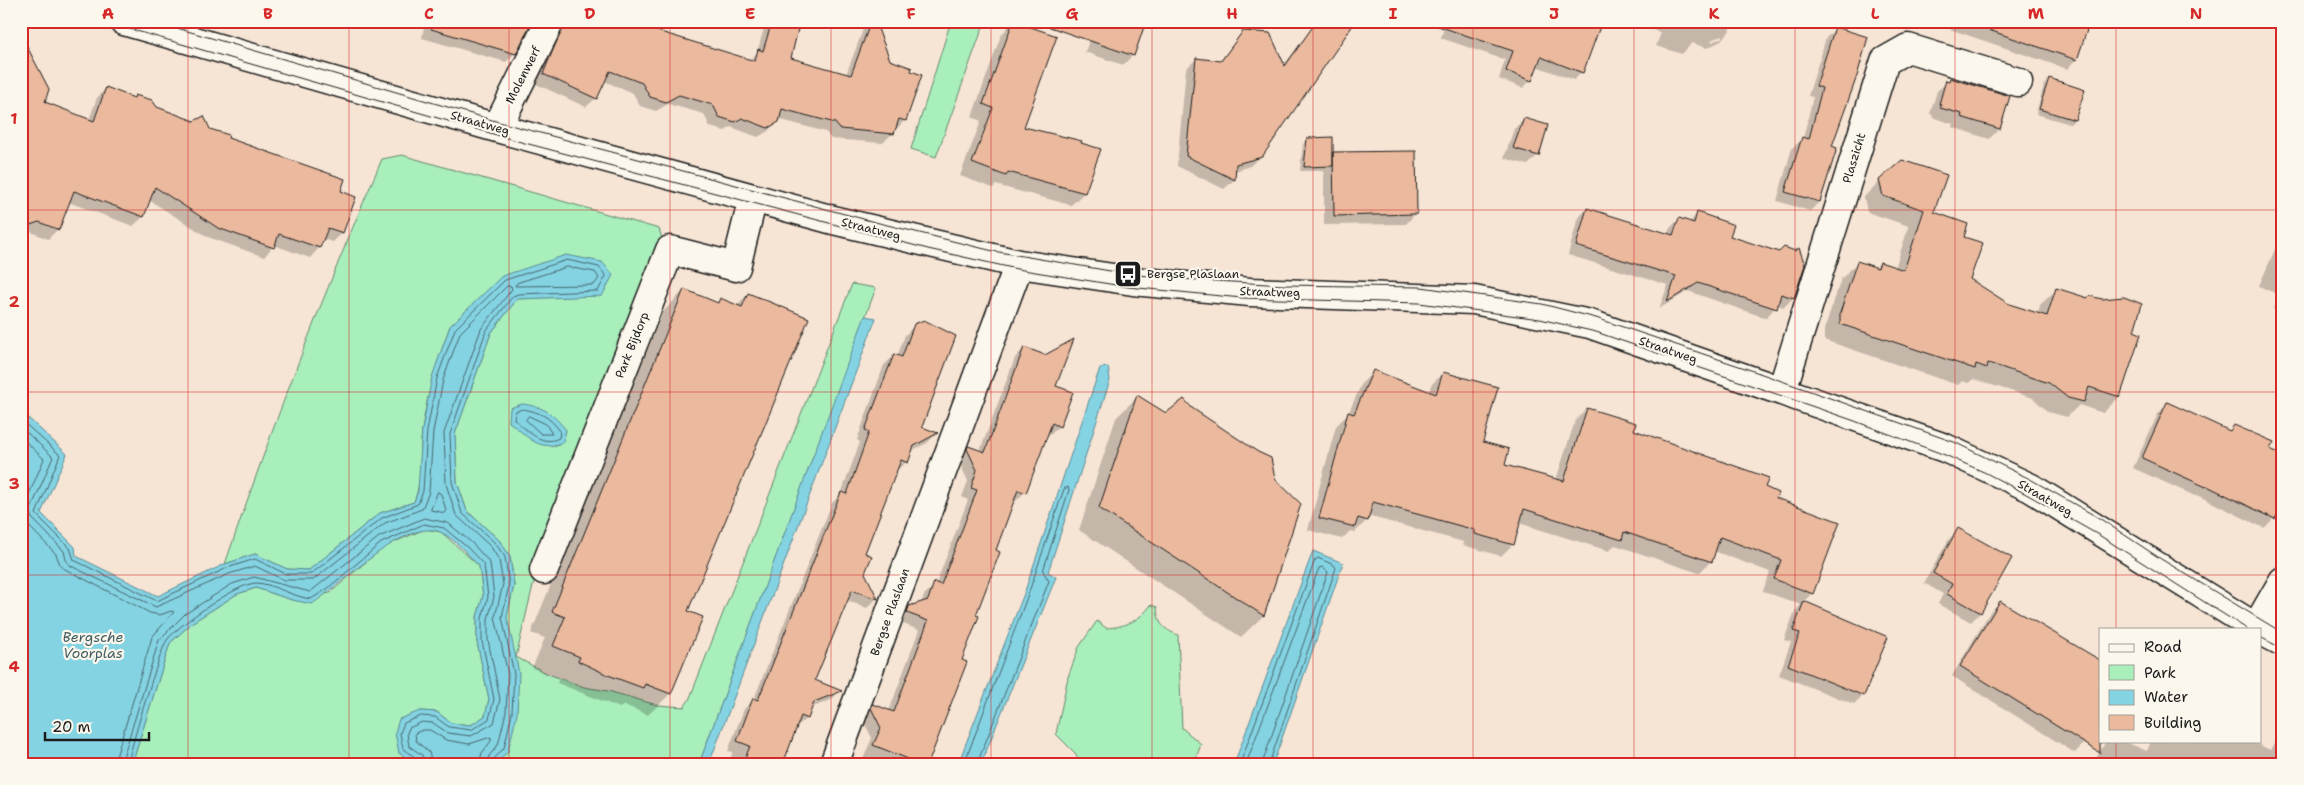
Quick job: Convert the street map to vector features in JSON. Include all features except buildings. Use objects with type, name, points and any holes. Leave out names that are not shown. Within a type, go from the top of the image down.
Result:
[{"type":"street","name":"Straatweg","points":[[124,21],[497,128],[856,226],[1019,264],[1133,282],[1250,292],[1474,300],[1590,324],[1945,448],[2031,488],[2256,628]]},
{"type":"street","name":"Molenwerf","points":[[497,128],[550,21]]},
{"type":"street","name":"Plaszicht","points":[[1782,390],[1885,61],[1908,48],[2018,82]]},
{"type":"street","name":"Park Bijdorp","points":[[544,570],[670,250],[736,267],[753,198]]},
{"type":"street","name":"Bergse Plaslaan","points":[[834,764],[1019,264]]},
{"type":"street","points":[[2259,628],[2283,582]]},
{"type":"street","name":"Straatweg","points":[[2262,631],[2283,642]]},
{"type":"green space","points":[[951,21],[985,21],[936,157],[911,149]]},
{"type":"green space","points":[[402,155],[659,229],[662,238],[531,572],[534,581],[516,657],[548,674],[584,687],[608,691],[657,705],[684,707],[689,700],[852,284],[876,288],[699,764],[497,764],[508,751],[507,617],[514,585],[510,556],[499,540],[467,511],[457,482],[455,434],[491,333],[517,299],[559,297],[602,262],[450,326],[437,364],[427,403],[421,439],[419,484],[414,502],[380,513],[309,570],[287,569],[255,554],[225,564],[299,360],[382,159]],"holes":[[[509,422],[566,430],[563,442],[552,447]]]},
{"type":"green space","points":[[425,529],[441,532],[479,566],[483,596],[477,617],[477,642],[489,699],[485,716],[471,725],[451,723],[437,712],[420,711],[399,753],[416,764],[132,764],[170,643],[193,622],[237,594],[256,588],[292,600],[330,593],[383,547]]},
{"type":"green space","points":[[1151,605],[1157,607],[1162,625],[1178,635],[1182,728],[1201,744],[1194,764],[1079,764],[1076,754],[1056,734],[1068,677],[1079,647],[1097,621],[1106,628],[1125,625],[1142,615]]},
{"type":"water","name":"Bergsche Voorplas","points":[[566,255],[602,262],[613,275],[602,296],[517,299],[491,333],[455,434],[457,482],[467,511],[499,540],[510,556],[514,585],[507,617],[519,673],[517,714],[508,751],[497,764],[416,764],[399,753],[395,733],[399,719],[420,711],[437,712],[451,723],[471,725],[485,716],[489,699],[477,642],[477,617],[483,596],[479,566],[462,548],[447,536],[428,530],[412,534],[393,543],[312,604],[292,600],[256,588],[237,594],[193,622],[170,643],[132,764],[21,764],[21,415],[27,417],[67,454],[41,513],[75,547],[76,556],[158,596],[225,564],[255,554],[287,569],[309,570],[380,513],[414,502],[418,491],[422,430],[432,377],[450,326],[502,276]]},
{"type":"water","points":[[865,316],[876,318],[709,764],[699,764]]},
{"type":"water","points":[[1108,367],[1110,380],[1048,572],[1056,577],[981,764],[958,764],[1025,591],[1100,368]]},
{"type":"water","points":[[522,404],[542,409],[556,419],[566,430],[563,442],[554,445],[540,444],[509,422],[510,408]]},
{"type":"water","points":[[1313,551],[1343,563],[1273,764],[1234,764]]},
{"type":"tram line","points":[[102,21],[521,142],[928,249],[1017,269],[1128,287],[1242,298],[1419,303],[1540,319],[1596,332],[1852,420],[1945,455],[1986,473],[2102,537],[2245,628]]},
{"type":"tram line","points":[[153,21],[499,122],[871,221],[993,251],[1128,274],[1180,279],[1284,285],[1421,287],[1542,304],[1596,318],[1745,368],[1954,442],[2030,479],[2099,518],[2161,559],[2283,633]]},
{"type":"tram line","points":[[2262,638],[2283,649]]},
{"type":"place","name":"Bergse Plaslaan","points":[[1128,274]]}]
